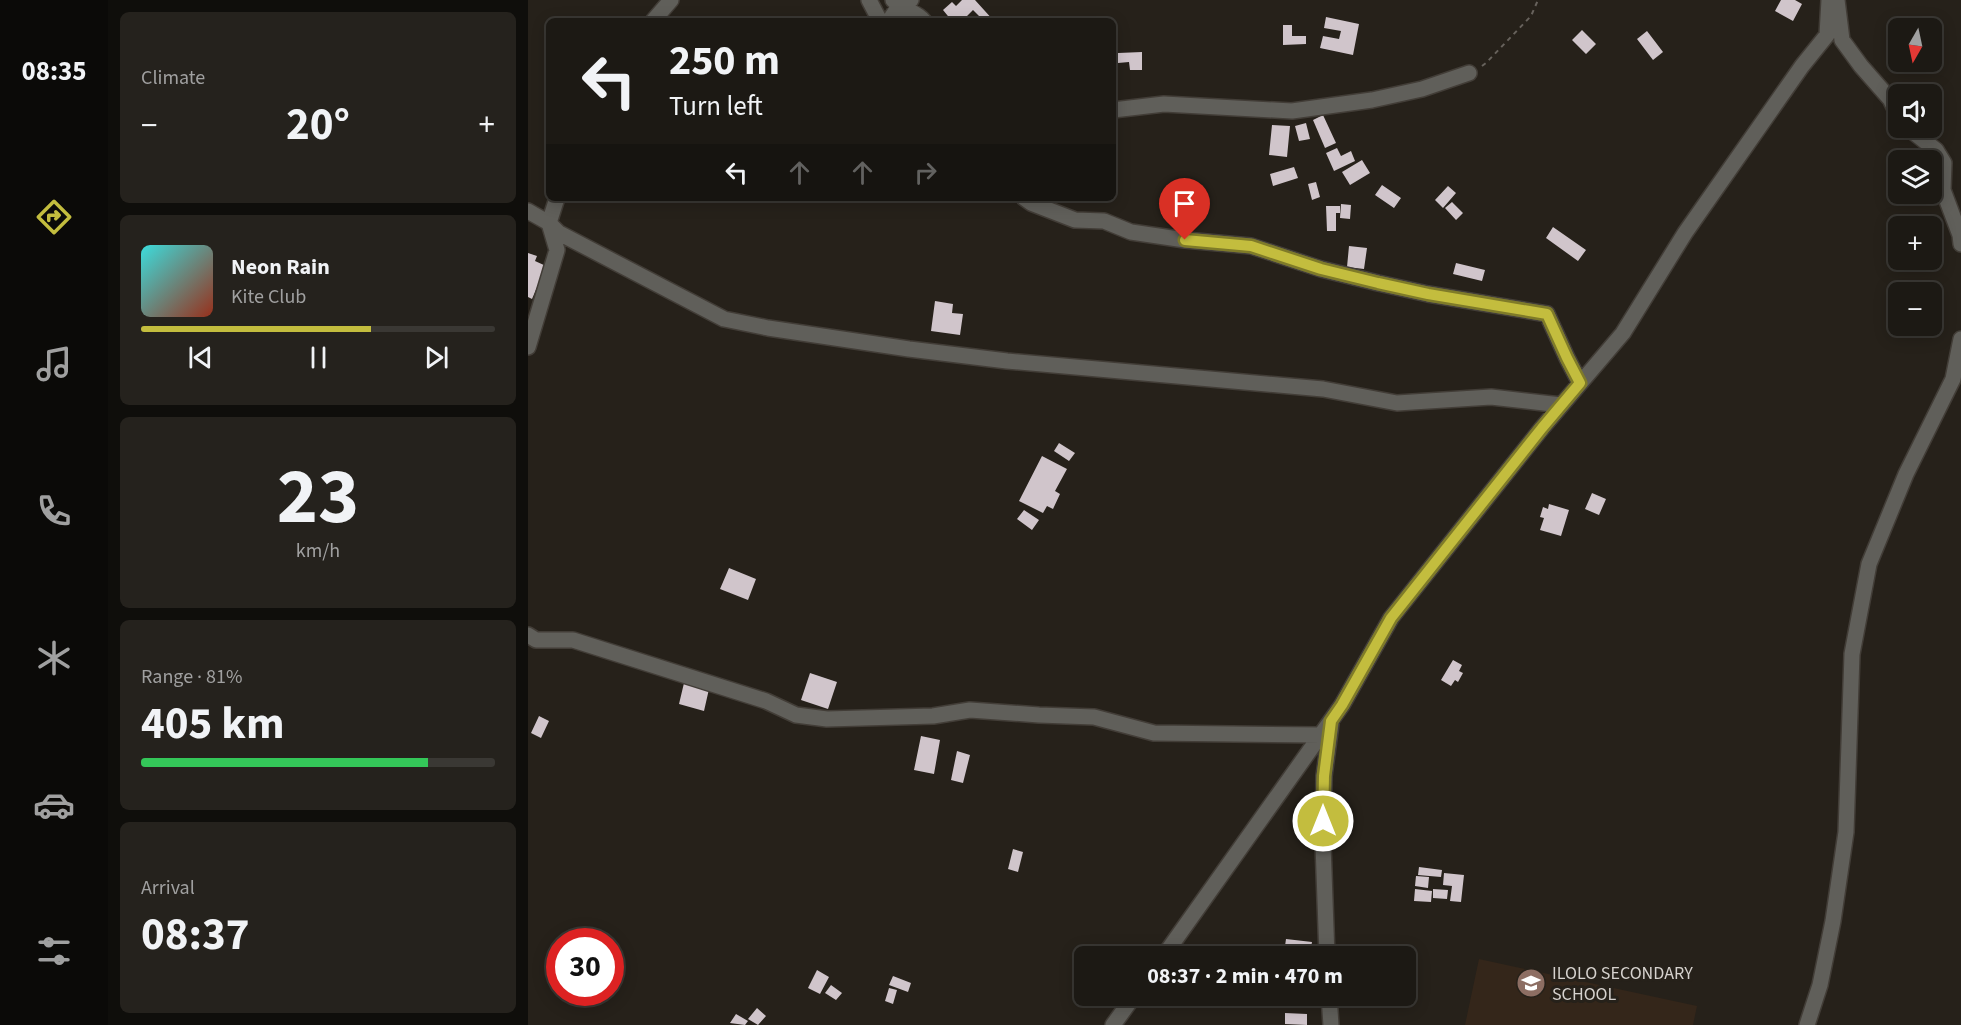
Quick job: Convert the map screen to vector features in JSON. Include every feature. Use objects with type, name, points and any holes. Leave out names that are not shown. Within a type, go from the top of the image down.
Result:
[{"type":"street","points":[[656,18],[671,0]]},
{"type":"street","points":[[869,0],[878,18]]},
{"type":"street","points":[[1171,946],[1322,735],[1342,705],[1391,618],[1561,405],[1623,333],[1685,233],[1802,66],[1827,35],[1829,0]]},
{"type":"street","points":[[1837,0],[1842,40],[1888,97]]},
{"type":"street","points":[[891,18],[901,2],[922,18]]},
{"type":"street","points":[[1116,110],[1164,104],[1292,111],[1372,100],[1422,89],[1469,73]]},
{"type":"street","points":[[1921,138],[1936,150],[1944,163],[1943,190],[1961,243]]},
{"type":"street","points":[[528,347],[557,250],[549,223],[556,201]]},
{"type":"street","points":[[1028,201],[1075,220],[1104,221],[1131,232],[1185,240],[1251,246],[1321,269],[1388,285],[1547,314],[1580,383]]},
{"type":"street","points":[[528,212],[549,223],[559,233],[724,319],[768,328],[1007,361],[1323,389],[1397,403],[1491,397],[1561,405]]},
{"type":"street","points":[[1807,1025],[1820,985],[1833,921],[1846,832],[1852,654],[1869,564],[1906,474],[1953,379],[1961,339]]},
{"type":"street","points":[[528,635],[536,640],[573,640],[766,701],[796,715],[826,719],[933,716],[970,710],[1094,717],[1154,733],[1322,735]]},
{"type":"street","points":[[1327,946],[1323,844],[1324,776],[1331,721]]},
{"type":"street","points":[[1113,1025],[1127,1006]]},
{"type":"street","points":[[1330,1006],[1331,1025]]},
{"type":"path","points":[[1469,73],[1486,63],[1531,16],[1538,0]]},
{"type":"shaded area","name":"ILOLO SECONDARY SCHOOL","points":[[1479,959],[1697,1006],[1693,1025],[1465,1025]]},
{"type":"building","points":[[962,0],[975,0],[991,18],[981,18],[973,10],[965,18],[950,18],[943,10],[952,2],[956,6]]},
{"type":"building","points":[[1781,0],[1795,0],[1802,4],[1793,21],[1775,11]]},
{"type":"building","points":[[1326,17],[1359,24],[1353,55],[1320,48],[1323,36],[1339,39],[1341,31],[1324,28]]},
{"type":"building","points":[[1283,25],[1292,25],[1292,36],[1306,36],[1306,44],[1283,45]]},
{"type":"building","points":[[1582,30],[1596,44],[1586,54],[1572,40]]},
{"type":"building","points":[[1647,31],[1663,52],[1653,60],[1637,39]]},
{"type":"building","points":[[1142,52],[1142,70],[1130,70],[1129,62],[1118,63],[1118,53]]},
{"type":"building","points":[[1323,115],[1336,143],[1325,148],[1313,120]]},
{"type":"building","points":[[1306,123],[1310,139],[1299,141],[1295,126]]},
{"type":"building","points":[[1272,125],[1290,126],[1287,157],[1269,155]]},
{"type":"building","points":[[1337,148],[1341,156],[1351,151],[1355,161],[1334,171],[1326,153]]},
{"type":"building","points":[[1362,160],[1370,173],[1350,185],[1342,172]]},
{"type":"building","points":[[1294,167],[1298,178],[1273,186],[1270,174]]},
{"type":"building","points":[[1316,182],[1320,197],[1312,200],[1308,184]]},
{"type":"building","points":[[1382,185],[1401,198],[1394,208],[1375,195]]},
{"type":"building","points":[[1448,186],[1456,193],[1443,208],[1435,200]]},
{"type":"building","points":[[1452,202],[1463,213],[1456,220],[1445,208]]},
{"type":"building","points":[[1341,204],[1351,205],[1350,219],[1340,218]]},
{"type":"building","points":[[1326,206],[1340,206],[1340,213],[1336,213],[1336,231],[1327,231]]},
{"type":"building","points":[[1553,227],[1586,250],[1578,261],[1546,238]]},
{"type":"building","points":[[1349,246],[1367,248],[1364,269],[1347,267]]},
{"type":"building","points":[[528,253],[537,256],[535,261],[546,266],[532,299],[528,297]]},
{"type":"building","points":[[1456,263],[1485,270],[1482,281],[1453,274]]},
{"type":"building","points":[[935,301],[953,304],[952,313],[963,314],[960,335],[931,331]]},
{"type":"building","points":[[1059,443],[1075,453],[1069,461],[1054,451]]},
{"type":"building","points":[[1042,456],[1067,469],[1055,491],[1060,494],[1053,509],[1047,506],[1043,513],[1019,501]]},
{"type":"building","points":[[1592,493],[1606,499],[1599,515],[1585,509]]},
{"type":"building","points":[[1549,504],[1569,510],[1561,536],[1540,530],[1544,518],[1540,517],[1543,507],[1548,509]]},
{"type":"building","points":[[1024,510],[1039,520],[1032,530],[1017,519]]},
{"type":"building","points":[[729,568],[756,579],[748,600],[720,589]]},
{"type":"building","points":[[1453,660],[1462,665],[1459,671],[1463,673],[1458,682],[1455,680],[1451,686],[1441,680]]},
{"type":"building","points":[[810,673],[837,682],[828,709],[801,700]]},
{"type":"building","points":[[684,683],[709,689],[704,711],[679,704]]},
{"type":"building","points":[[539,716],[549,721],[541,738],[531,733]]},
{"type":"building","points":[[921,736],[940,740],[934,774],[914,770]]},
{"type":"building","points":[[957,751],[970,755],[963,783],[951,780]]},
{"type":"building","points":[[1013,849],[1023,852],[1018,872],[1008,869]]},
{"type":"building","points":[[1419,867],[1442,870],[1441,877],[1418,875]]},
{"type":"building","points":[[1444,873],[1464,875],[1461,902],[1450,901],[1452,886],[1443,885]]},
{"type":"building","points":[[1416,876],[1429,877],[1428,888],[1415,886]]},
{"type":"building","points":[[1415,889],[1432,891],[1431,902],[1414,901]]},
{"type":"building","points":[[1433,889],[1448,890],[1447,899],[1433,898]]},
{"type":"building","points":[[1286,939],[1312,942],[1311,946],[1285,946]]},
{"type":"building","points":[[817,970],[829,977],[820,994],[808,988]]},
{"type":"building","points":[[893,976],[911,983],[908,992],[889,985]]},
{"type":"building","points":[[831,985],[842,993],[836,1000],[825,993]]},
{"type":"building","points":[[889,988],[897,990],[893,1004],[885,1001]]},
{"type":"building","points":[[757,1008],[766,1016],[758,1025],[748,1019]]},
{"type":"building","points":[[1285,1013],[1307,1014],[1307,1025],[1285,1024]]},
{"type":"building","points":[[736,1014],[748,1021],[745,1025],[730,1023]]},
{"type":"place","name":"ILOLO SECONDARY SCHOOL","points":[[1531,983]]},
{"type":"route","points":[[1185,240],[1251,246],[1321,269],[1378,283],[1547,314],[1580,383],[1391,618],[1331,721],[1324,776],[1323,821]]}]
